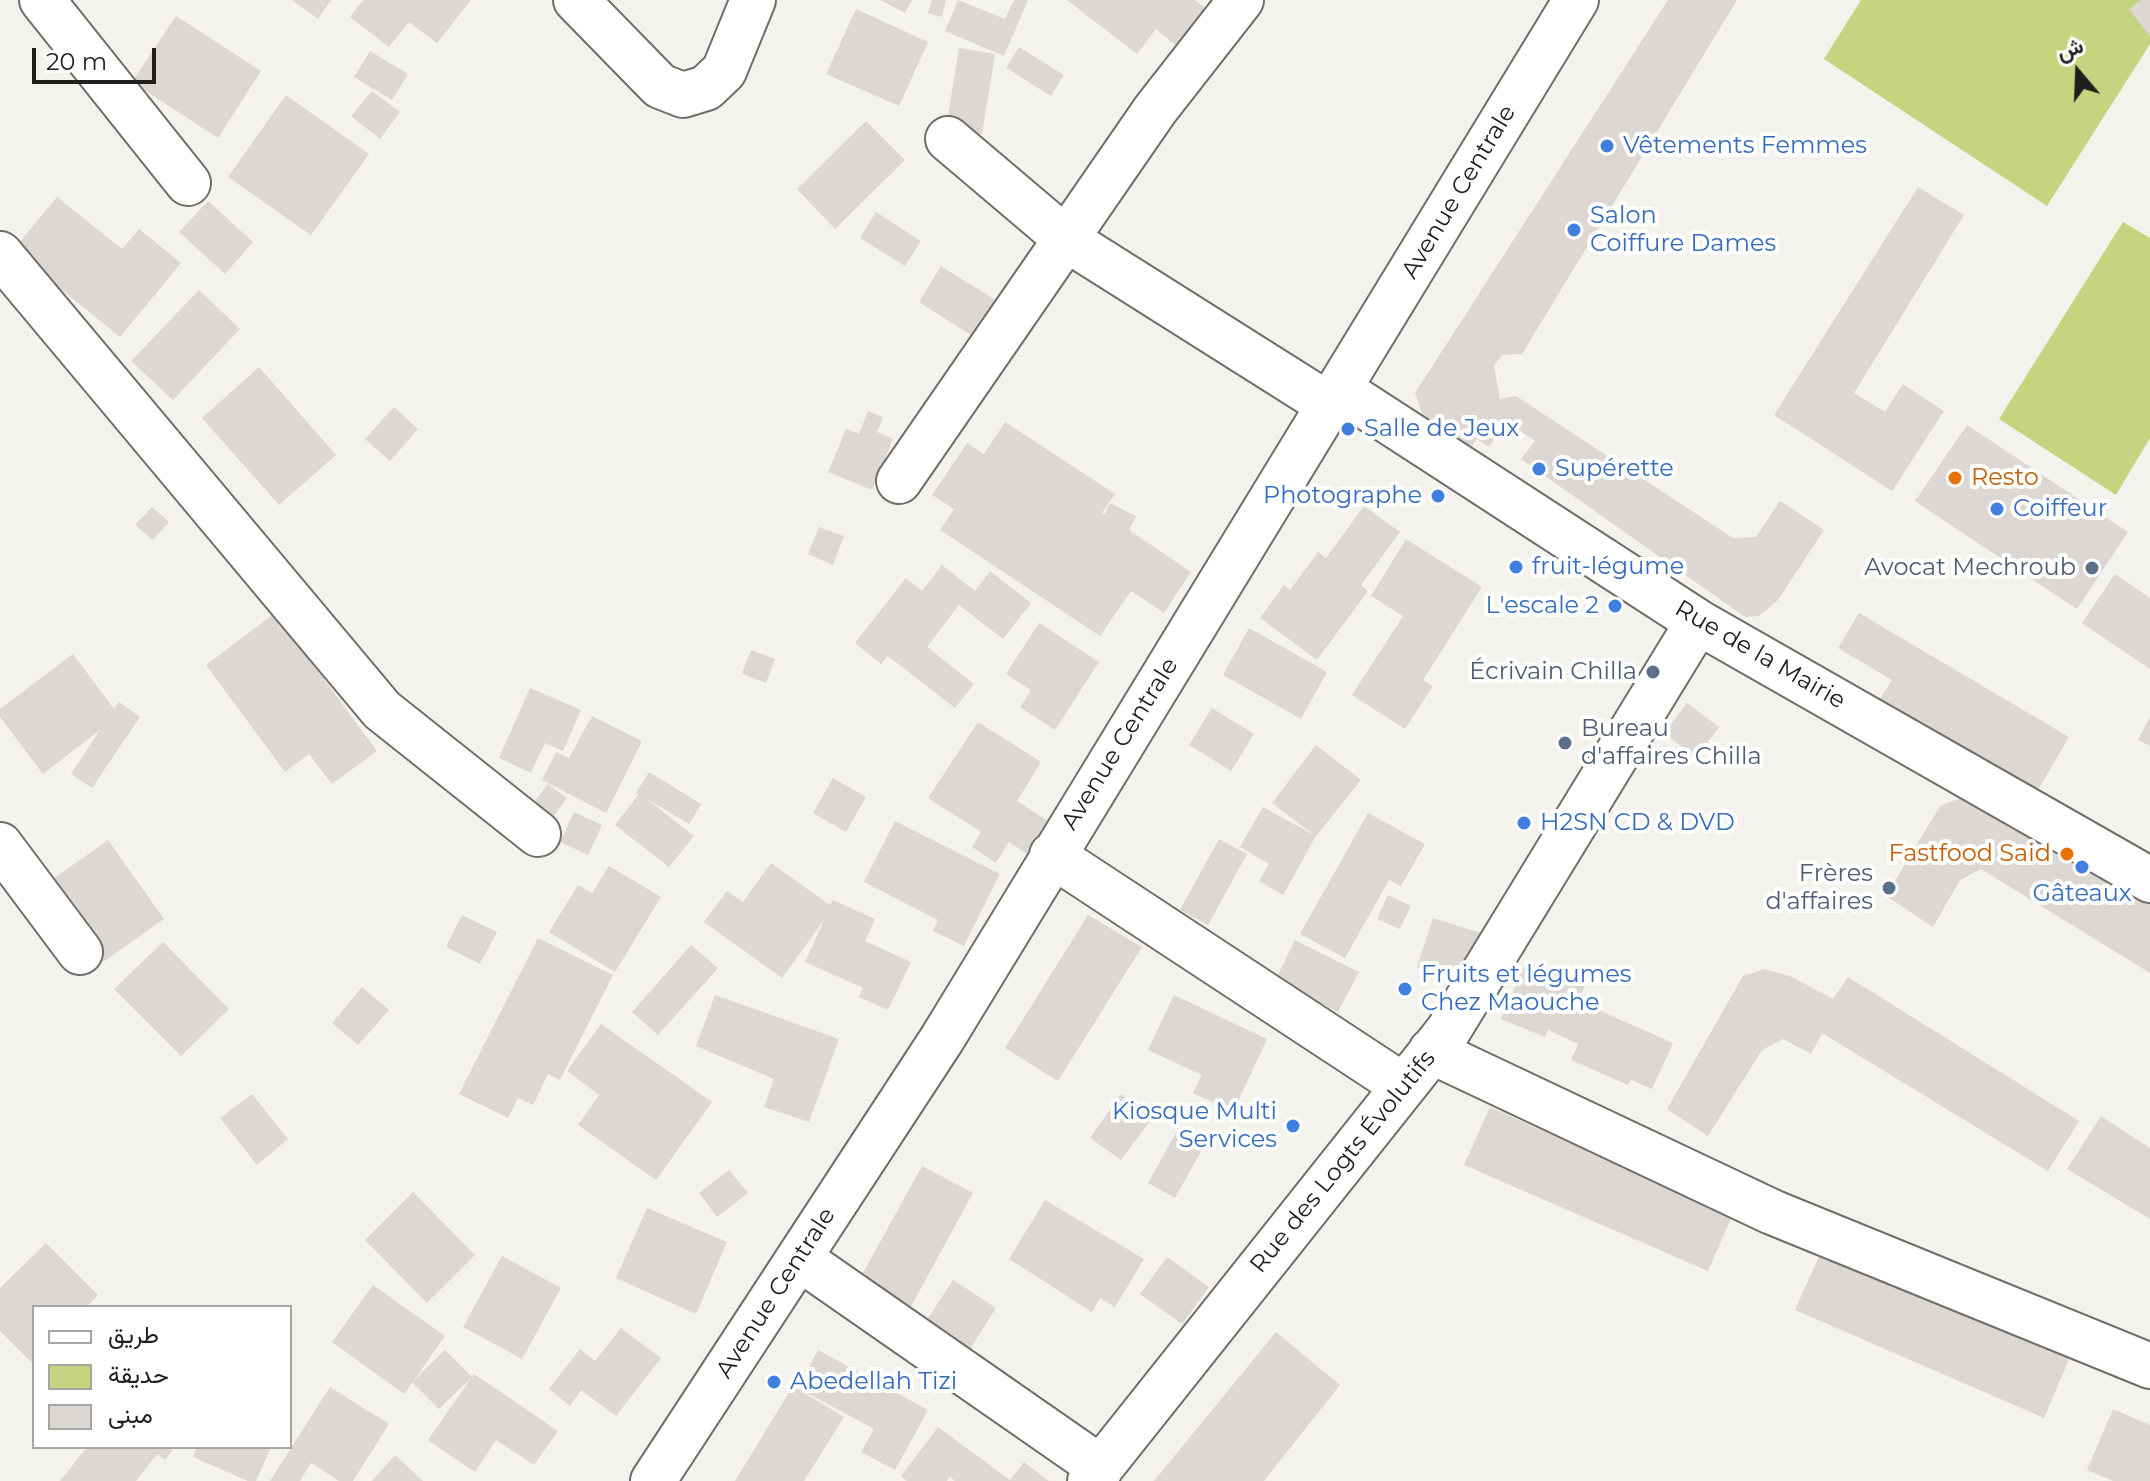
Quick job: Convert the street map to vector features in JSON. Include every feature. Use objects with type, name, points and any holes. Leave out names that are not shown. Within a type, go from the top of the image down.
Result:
[{"type":"street","points":[[42,0],[188,183]]},
{"type":"street","points":[[576,0],[660,86],[683,95],[706,88],[724,71],[753,0]]},
{"type":"street","points":[[899,481],[1155,110],[1241,0]]},
{"type":"street","name":"Avenue Centrale","points":[[653,1481],[942,1039],[1576,0]]},
{"type":"street","name":"Rue de la Mairie","points":[[948,139],[1066,239],[1334,397],[1698,622],[2150,880]]},
{"type":"street","points":[[0,254],[382,710],[538,834]]},
{"type":"street","name":"Rue des Logts Évolutifs","points":[[1095,1474],[1448,1031],[1698,622]]},
{"type":"street","points":[[0,845],[80,952]]},
{"type":"street","points":[[1052,855],[1402,1085]]},
{"type":"street","points":[[1431,1051],[1772,1212],[2150,1366]]},
{"type":"street","points":[[799,1258],[1095,1474]]},
{"type":"green space","points":[[1861,0],[2150,0],[2150,44],[2047,206],[1824,59]]},
{"type":"green space","points":[[2123,222],[2150,238],[2150,438],[2116,495],[1999,419]]},
{"type":"building","points":[[292,0],[331,0],[318,19]]},
{"type":"building","points":[[363,0],[471,0],[437,43],[409,22],[389,47],[350,17]]},
{"type":"building","points":[[880,0],[912,0],[905,13]]},
{"type":"building","points":[[932,0],[946,0],[942,17],[928,13]]},
{"type":"building","points":[[958,0],[1005,19],[1014,0],[1028,0],[1004,56],[945,31]]},
{"type":"building","points":[[1067,0],[1195,0],[1209,11],[1180,49],[1156,29],[1137,54]]},
{"type":"building","points":[[1668,0],[1737,0],[1522,354],[1502,355],[1494,366],[1500,399],[1516,396],[1733,538],[1756,537],[1780,501],[1824,530],[1778,600],[1759,616],[1745,617],[1521,459],[1535,441],[1507,422],[1489,447],[1477,439],[1469,450],[1424,419],[1415,393]]},
{"type":"building","points":[[2141,0],[2150,0],[2150,37],[2129,9]]},
{"type":"building","points":[[856,9],[928,42],[899,106],[826,74]]},
{"type":"building","points":[[176,16],[261,71],[218,138],[132,82]]},
{"type":"building","points":[[1019,47],[1064,75],[1051,96],[1006,68]]},
{"type":"building","points":[[959,48],[995,54],[982,134],[946,128]]},
{"type":"building","points":[[370,51],[408,74],[392,100],[354,77]]},
{"type":"building","points":[[372,91],[400,112],[380,139],[351,116]]},
{"type":"building","points":[[286,95],[369,154],[311,235],[228,177]]},
{"type":"building","points":[[866,121],[905,160],[835,229],[797,189]]},
{"type":"building","points":[[1918,187],[1964,215],[1854,393],[1885,412],[1903,384],[1944,411],[1892,491],[1774,415]]},
{"type":"building","points":[[57,197],[122,249],[139,229],[181,263],[120,337],[13,250]]},
{"type":"building","points":[[208,201],[253,242],[225,274],[179,232]]},
{"type":"building","points":[[876,212],[921,241],[905,266],[860,238]]},
{"type":"building","points":[[941,266],[1005,306],[982,342],[919,302]]},
{"type":"building","points":[[199,290],[240,329],[173,400],[131,361]]},
{"type":"building","points":[[259,367],[336,455],[279,505],[202,418]]},
{"type":"building","points":[[394,407],[418,429],[390,461],[365,439]]},
{"type":"building","points":[[868,411],[883,417],[877,432],[893,439],[872,490],[828,472],[846,429],[859,434]]},
{"type":"building","points":[[1005,422],[1115,494],[1102,513],[1105,514],[1110,503],[1136,516],[1129,530],[1191,572],[1164,613],[1131,591],[1100,636],[940,530],[954,509],[932,495],[967,443],[984,454]]},
{"type":"building","points":[[1967,425],[2128,532],[2077,609],[1915,501]]},
{"type":"building","points":[[1364,506],[1400,532],[1361,585],[1368,591],[1317,660],[1260,618],[1284,585],[1290,590],[1318,552],[1326,558]]},
{"type":"building","points":[[152,507],[169,522],[153,540],[135,525]]},
{"type":"building","points":[[819,527],[844,536],[833,565],[808,554]]},
{"type":"building","points":[[1406,539],[1482,587],[1423,680],[1433,686],[1405,729],[1352,695],[1403,616],[1371,596]]},
{"type":"building","points":[[942,565],[975,591],[990,571],[1031,603],[1003,639],[959,605],[927,647],[974,684],[955,708],[888,656],[881,664],[855,643],[906,578],[922,591]]},
{"type":"building","points":[[2115,574],[2150,598],[2150,669],[2082,623]]},
{"type":"building","points":[[275,613],[377,751],[332,784],[309,754],[285,772],[206,665]]},
{"type":"building","points":[[1859,613],[2069,737],[2032,800],[1875,707],[1892,680],[1838,648]]},
{"type":"building","points":[[1039,623],[1099,662],[1055,730],[1020,707],[1031,690],[1006,674]]},
{"type":"building","points":[[1249,628],[1327,672],[1301,719],[1223,675]]},
{"type":"building","points":[[751,650],[775,659],[766,683],[742,674]]},
{"type":"building","points":[[73,654],[114,709],[119,702],[140,717],[92,788],[71,774],[100,730],[43,774],[0,717],[0,709]]},
{"type":"building","points":[[530,688],[581,710],[563,751],[545,743],[531,773],[499,758]]},
{"type":"building","points":[[1687,703],[1719,727],[1696,758],[1664,733]]},
{"type":"building","points":[[1212,708],[1254,734],[1231,771],[1189,745]]},
{"type":"building","points":[[592,716],[642,741],[606,813],[542,780],[556,752],[569,758]]},
{"type":"building","points":[[2150,717],[2150,746],[2138,740]]},
{"type":"building","points":[[978,722],[1041,762],[1017,801],[1048,821],[1027,854],[1009,842],[996,863],[972,847],[981,832],[928,798]]},
{"type":"building","points":[[1316,745],[1361,780],[1316,836],[1283,895],[1259,881],[1269,864],[1240,847],[1263,807],[1314,835],[1272,803]]},
{"type":"building","points":[[649,772],[701,804],[689,824],[647,799],[694,836],[669,867],[615,825],[639,794],[636,793]]},
{"type":"building","points":[[833,778],[866,797],[846,832],[813,813]]},
{"type":"building","points":[[548,784],[567,798],[550,821],[531,806]]},
{"type":"building","points":[[1961,798],[1977,798],[2150,896],[2150,973],[1981,869],[1960,880],[1933,927],[1886,896],[1940,806]]},
{"type":"building","points":[[574,812],[602,825],[588,855],[560,842]]},
{"type":"building","points":[[1368,813],[1425,844],[1401,886],[1389,880],[1345,958],[1300,934]]},
{"type":"building","points":[[895,821],[1000,874],[964,946],[933,931],[938,920],[864,882]]},
{"type":"building","points":[[1219,839],[1247,854],[1208,925],[1180,910]]},
{"type":"building","points":[[108,840],[164,919],[103,962],[46,884]]},
{"type":"building","points":[[771,863],[830,905],[833,900],[875,919],[865,941],[911,962],[888,1010],[859,997],[863,988],[805,962],[824,920],[782,978],[704,922],[727,891],[743,902]]},
{"type":"building","points":[[609,866],[661,897],[615,972],[549,932],[578,885],[592,893]]},
{"type":"building","points":[[1388,895],[1411,906],[1400,929],[1377,919]]},
{"type":"building","points":[[462,915],[497,932],[480,964],[446,947]]},
{"type":"building","points":[[1088,915],[1142,947],[1058,1081],[1005,1048]]},
{"type":"building","points":[[1433,918],[1481,933],[1465,982],[1417,967]]},
{"type":"building","points":[[538,938],[613,975],[560,1080],[548,1074],[533,1105],[518,1098],[508,1118],[459,1094]]},
{"type":"building","points":[[1295,940],[1359,972],[1338,1012],[1275,981]]},
{"type":"building","points":[[163,942],[229,1009],[181,1056],[114,989]]},
{"type":"building","points":[[691,945],[718,968],[658,1035],[632,1012]]},
{"type":"building","points":[[1527,960],[1585,986],[1578,1001],[1673,1043],[1652,1089],[1631,1080],[1628,1085],[1571,1060],[1578,1044],[1548,1030],[1545,1037],[1501,1019]]},
{"type":"building","points":[[1764,969],[1790,976],[1833,999],[1848,977],[2079,1121],[2048,1171],[1822,1033],[1811,1054],[1783,1039],[1762,1050],[1708,1136],[1667,1109],[1743,976]]},
{"type":"building","points":[[362,987],[389,1010],[358,1045],[332,1023]]},
{"type":"building","points":[[715,995],[839,1039],[809,1122],[764,1107],[774,1079],[696,1046]]},
{"type":"building","points":[[1174,995],[1267,1039],[1233,1112],[1193,1093],[1202,1075],[1148,1050]]},
{"type":"building","points":[[601,1024],[712,1102],[656,1180],[578,1125],[599,1095],[567,1071]]},
{"type":"building","points":[[252,1094],[288,1139],[257,1165],[220,1118]]},
{"type":"building","points":[[1121,1094],[1153,1117],[1121,1160],[1090,1138]]},
{"type":"building","points":[[1490,1107],[1732,1216],[1708,1271],[1464,1165]]},
{"type":"building","points":[[2101,1116],[2150,1148],[2150,1219],[2067,1169]]},
{"type":"building","points":[[1177,1131],[1204,1146],[1175,1198],[1148,1183]]},
{"type":"building","points":[[922,1166],[973,1193],[908,1312],[857,1284]]},
{"type":"building","points":[[729,1170],[748,1193],[717,1217],[699,1193]]},
{"type":"building","points":[[413,1192],[475,1255],[427,1303],[365,1240]]},
{"type":"building","points":[[1045,1200],[1144,1259],[1115,1307],[1100,1298],[1092,1312],[1009,1259]]},
{"type":"building","points":[[647,1208],[727,1242],[696,1314],[616,1278]]},
{"type":"building","points":[[46,1243],[98,1295],[88,1305],[32,1305],[31,1362],[0,1331],[0,1288]]},
{"type":"building","points":[[1822,1250],[2070,1357],[2044,1418],[1795,1310]]},
{"type":"building","points":[[502,1256],[561,1288],[522,1359],[463,1327]]},
{"type":"building","points":[[1167,1257],[1209,1287],[1182,1324],[1140,1294]]},
{"type":"building","points":[[953,1280],[996,1308],[965,1357],[921,1329]]},
{"type":"building","points":[[373,1285],[445,1336],[404,1394],[332,1342]]},
{"type":"building","points":[[621,1328],[661,1358],[616,1416],[581,1390],[570,1406],[549,1389],[580,1349],[595,1361]]},
{"type":"building","points":[[1276,1332],[1340,1385],[1264,1481],[1154,1481]]},
{"type":"building","points":[[445,1350],[472,1377],[474,1374],[558,1431],[534,1465],[496,1440],[475,1472],[428,1440],[471,1378],[439,1409],[412,1382]]},
{"type":"building","points":[[818,1350],[928,1410],[895,1470],[861,1452],[874,1429],[798,1388]]},
{"type":"building","points":[[793,1386],[844,1417],[804,1481],[735,1481]]},
{"type":"building","points":[[330,1387],[389,1424],[353,1481],[339,1481],[311,1463],[300,1481],[270,1481]]},
{"type":"building","points":[[2113,1409],[2150,1425],[2150,1481],[2113,1481],[2087,1470]]},
{"type":"building","points":[[938,1427],[1010,1480],[1024,1462],[1049,1481],[955,1481],[950,1477],[947,1481],[907,1481],[901,1476]]},
{"type":"building","points":[[85,1449],[173,1449],[165,1460],[157,1454],[136,1481],[60,1481]]},
{"type":"building","points":[[196,1449],[270,1449],[256,1481],[248,1481],[193,1457]]},
{"type":"building","points":[[395,1455],[423,1481],[372,1481]]},
{"type":"place","name":"Vêtements Femmes","points":[[1607,146]]},
{"type":"place","name":"Salon Coiffure Dames","points":[[1574,230]]},
{"type":"place","name":"Salle de Jeux","points":[[1348,429]]},
{"type":"place","name":"Supérette","points":[[1539,469]]},
{"type":"place","name":"Resto","points":[[1955,478]]},
{"type":"place","name":"Photographe","points":[[1438,496]]},
{"type":"place","name":"Coiffeur","points":[[1997,509]]},
{"type":"place","name":"fruit-légume","points":[[1516,567]]},
{"type":"place","name":"Avocat Mechroub","points":[[2092,568]]},
{"type":"place","name":"L'escale 2","points":[[1615,606]]},
{"type":"place","name":"Écrivain Chilla","points":[[1653,672]]},
{"type":"place","name":"Bureau d'affaires Chilla","points":[[1565,743]]},
{"type":"place","name":"H2SN CD & DVD","points":[[1524,823]]},
{"type":"place","name":"Fastfood Said","points":[[2067,854]]},
{"type":"place","name":"Gâteaux","points":[[2082,867]]},
{"type":"place","name":"Frères d'affaires","points":[[1889,888]]},
{"type":"place","name":"Fruits et légumes Chez Maouche","points":[[1405,989]]},
{"type":"place","name":"Kiosque Multi Services","points":[[1293,1126]]},
{"type":"place","name":"Abedellah Tizi","points":[[774,1382]]}]
